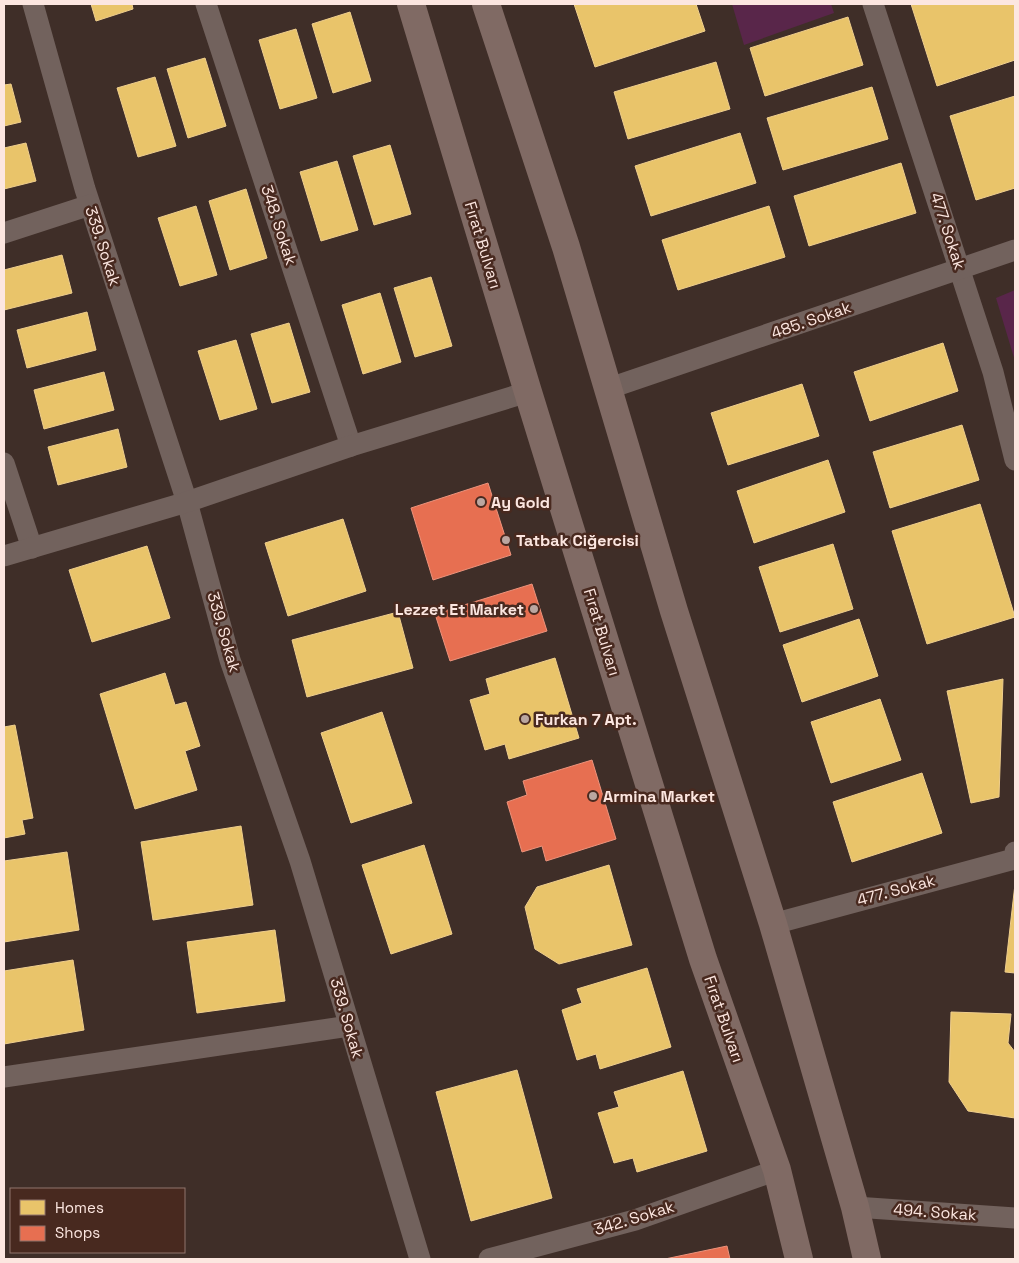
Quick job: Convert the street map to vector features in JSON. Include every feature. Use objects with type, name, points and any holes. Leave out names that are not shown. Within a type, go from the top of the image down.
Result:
[{"type":"main road","name":"Fırat Bulvarı","points":[[411,4],[528,392],[703,959],[777,1170],[799,1259]]},
{"type":"main road","points":[[486,4],[566,247],[607,389],[697,684],[773,924],[854,1207],[867,1259]]},
{"type":"street","name":"339. Sokak","points":[[33,4],[90,205],[187,502],[230,660],[300,861],[420,1259]]},
{"type":"street","name":"348. Sokak","points":[[206,4],[351,446]]},
{"type":"street","name":"477. Sokak","points":[[872,4],[993,372],[1015,460]]},
{"type":"street","points":[[4,233],[90,205]]},
{"type":"street","name":"485. Sokak","points":[[607,389],[1015,250]]},
{"type":"street","points":[[4,556],[187,502],[351,446],[528,392]]},
{"type":"street","points":[[4,463],[32,548]]},
{"type":"street","name":"477. Sokak","points":[[773,924],[1014,859],[1015,852]]},
{"type":"street","points":[[4,1077],[349,1026]]},
{"type":"street","name":"342. Sokak","points":[[489,1259],[635,1220],[777,1170]]},
{"type":"street","name":"494. Sokak","points":[[854,1207],[1015,1218]]},
{"type":"shaded area","points":[[732,4],[831,4],[834,13],[744,45]]},
{"type":"shaded area","points":[[1015,290],[1015,361],[996,298]]},
{"type":"building: Homes","points":[[91,4],[132,4],[133,9],[96,21]]},
{"type":"building: Homes","points":[[574,4],[696,4],[705,31],[595,67]]},
{"type":"building: Homes","points":[[911,4],[1015,4],[1015,60],[937,86]]},
{"type":"building: Homes","points":[[350,12],[371,81],[333,93],[312,24]]},
{"type":"building: Homes","points":[[848,17],[863,65],[765,96],[750,48]]},
{"type":"building: Homes","points":[[296,29],[317,98],[280,109],[259,40]]},
{"type":"building: Homes","points":[[205,58],[226,126],[188,138],[167,69]]},
{"type":"building: Homes","points":[[716,62],[730,109],[628,139],[614,92]]},
{"type":"building: Homes","points":[[155,77],[176,146],[138,157],[117,88]]},
{"type":"building: Homes","points":[[11,84],[21,122],[4,126],[4,85]]},
{"type":"building: Homes","points":[[872,87],[888,139],[783,170],[767,118]]},
{"type":"building: Homes","points":[[1015,96],[1015,188],[976,200],[950,116]]},
{"type":"building: Homes","points":[[740,133],[756,183],[651,216],[635,166]]},
{"type":"building: Homes","points":[[26,143],[36,181],[4,189],[4,148]]},
{"type":"building: Homes","points":[[390,145],[411,214],[374,225],[353,156]]},
{"type":"building: Homes","points":[[337,161],[358,230],[321,241],[300,172]]},
{"type":"building: Homes","points":[[901,163],[916,213],[809,246],[794,196]]},
{"type":"building: Homes","points":[[246,189],[267,258],[230,270],[209,201]]},
{"type":"building: Homes","points":[[196,206],[217,275],[180,286],[158,218]]},
{"type":"building: Homes","points":[[769,206],[785,257],[678,290],[662,240]]},
{"type":"building: Homes","points":[[62,255],[72,293],[4,310],[4,270]]},
{"type":"building: Homes","points":[[431,277],[452,346],[415,357],[394,288]]},
{"type":"building: Homes","points":[[380,293],[401,362],[363,374],[342,305]]},
{"type":"building: Homes","points":[[87,312],[96,350],[27,368],[17,330]]},
{"type":"building: Homes","points":[[289,323],[310,392],[272,403],[251,334]]},
{"type":"building: Homes","points":[[236,340],[257,409],[220,420],[198,351]]},
{"type":"building: Homes","points":[[943,343],[958,391],[870,421],[854,372]]},
{"type":"building: Homes","points":[[104,372],[114,410],[44,429],[34,390]]},
{"type":"building: Homes","points":[[802,384],[819,436],[728,465],[711,413]]},
{"type":"building: Homes","points":[[962,425],[979,480],[890,508],[873,452]]},
{"type":"building: Homes","points":[[118,429],[127,467],[58,485],[48,447]]},
{"type":"building: Homes","points":[[828,460],[845,512],[754,543],[737,491]]},
{"type":"building: Homes","points":[[980,504],[1015,617],[927,644],[892,531]]},
{"type":"building: Homes","points":[[343,519],[366,591],[288,616],[265,543]]},
{"type":"building: Homes","points":[[833,544],[853,609],[780,632],[759,567]]},
{"type":"building: Homes","points":[[147,546],[170,618],[92,642],[69,570]]},
{"type":"building: Homes","points":[[398,612],[413,668],[307,697],[292,640]]},
{"type":"building: Homes","points":[[859,619],[878,676],[802,702],[783,645]]},
{"type":"building: Homes","name":"Furkan 7 Apt.","points":[[555,658],[579,738],[509,759],[505,744],[485,750],[470,700],[490,694],[486,679]]},
{"type":"building: Homes","points":[[165,673],[175,705],[186,702],[200,746],[185,751],[197,790],[135,809],[100,694]]},
{"type":"building: Homes","points":[[1003,679],[999,797],[971,803],[947,691]]},
{"type":"building: Homes","points":[[880,699],[901,760],[831,783],[811,722]]},
{"type":"building: Homes","points":[[382,712],[412,803],[351,823],[321,733]]},
{"type":"building: Homes","points":[[15,725],[33,818],[22,820],[25,834],[4,838],[4,727]]},
{"type":"building: Homes","points":[[922,773],[942,833],[852,862],[833,802]]},
{"type":"building: Homes","points":[[241,826],[253,905],[153,920],[141,842]]},
{"type":"building: Homes","points":[[424,845],[452,934],[391,954],[362,865]]},
{"type":"building: Homes","points":[[67,852],[79,930],[4,942],[4,861]]},
{"type":"building: Homes","points":[[609,865],[632,945],[559,964],[535,949],[525,907],[537,887]]},
{"type":"building: Homes","points":[[1015,884],[1015,973],[1005,972]]},
{"type":"building: Homes","points":[[275,930],[285,1001],[197,1013],[187,942]]},
{"type":"building: Homes","points":[[73,960],[84,1030],[4,1044],[4,971]]},
{"type":"building: Homes","points":[[647,968],[671,1047],[600,1069],[596,1054],[577,1060],[562,1010],[582,1003],[577,989]]},
{"type":"building: Homes","points":[[951,1012],[1011,1014],[1008,1043],[1015,1052],[1015,1118],[968,1111],[949,1082]]},
{"type":"building: Homes","points":[[517,1070],[552,1198],[471,1221],[436,1092]]},
{"type":"building: Homes","points":[[683,1071],[707,1151],[637,1172],[633,1158],[614,1163],[598,1113],[619,1107],[614,1092]]},
{"type":"building: Shops","points":[[488,483],[511,555],[433,580],[411,508]]},
{"type":"building: Shops","points":[[532,584],[547,631],[450,661],[435,614]]},
{"type":"building: Shops","points":[[592,760],[616,839],[546,861],[542,846],[522,852],[507,802],[527,795],[523,781]]},
{"type":"building: Shops","points":[[727,1246],[730,1259],[665,1259]]},
{"type":"place","name":"Ay Gold","points":[[481,502]]},
{"type":"place","name":"Tatbak Ciğercisi","points":[[506,540]]},
{"type":"place","name":"Lezzet Et Market","points":[[534,609]]},
{"type":"place","name":"Furkan 7 Apt.","points":[[525,719]]},
{"type":"place","name":"Armina Market","points":[[593,796]]}]
